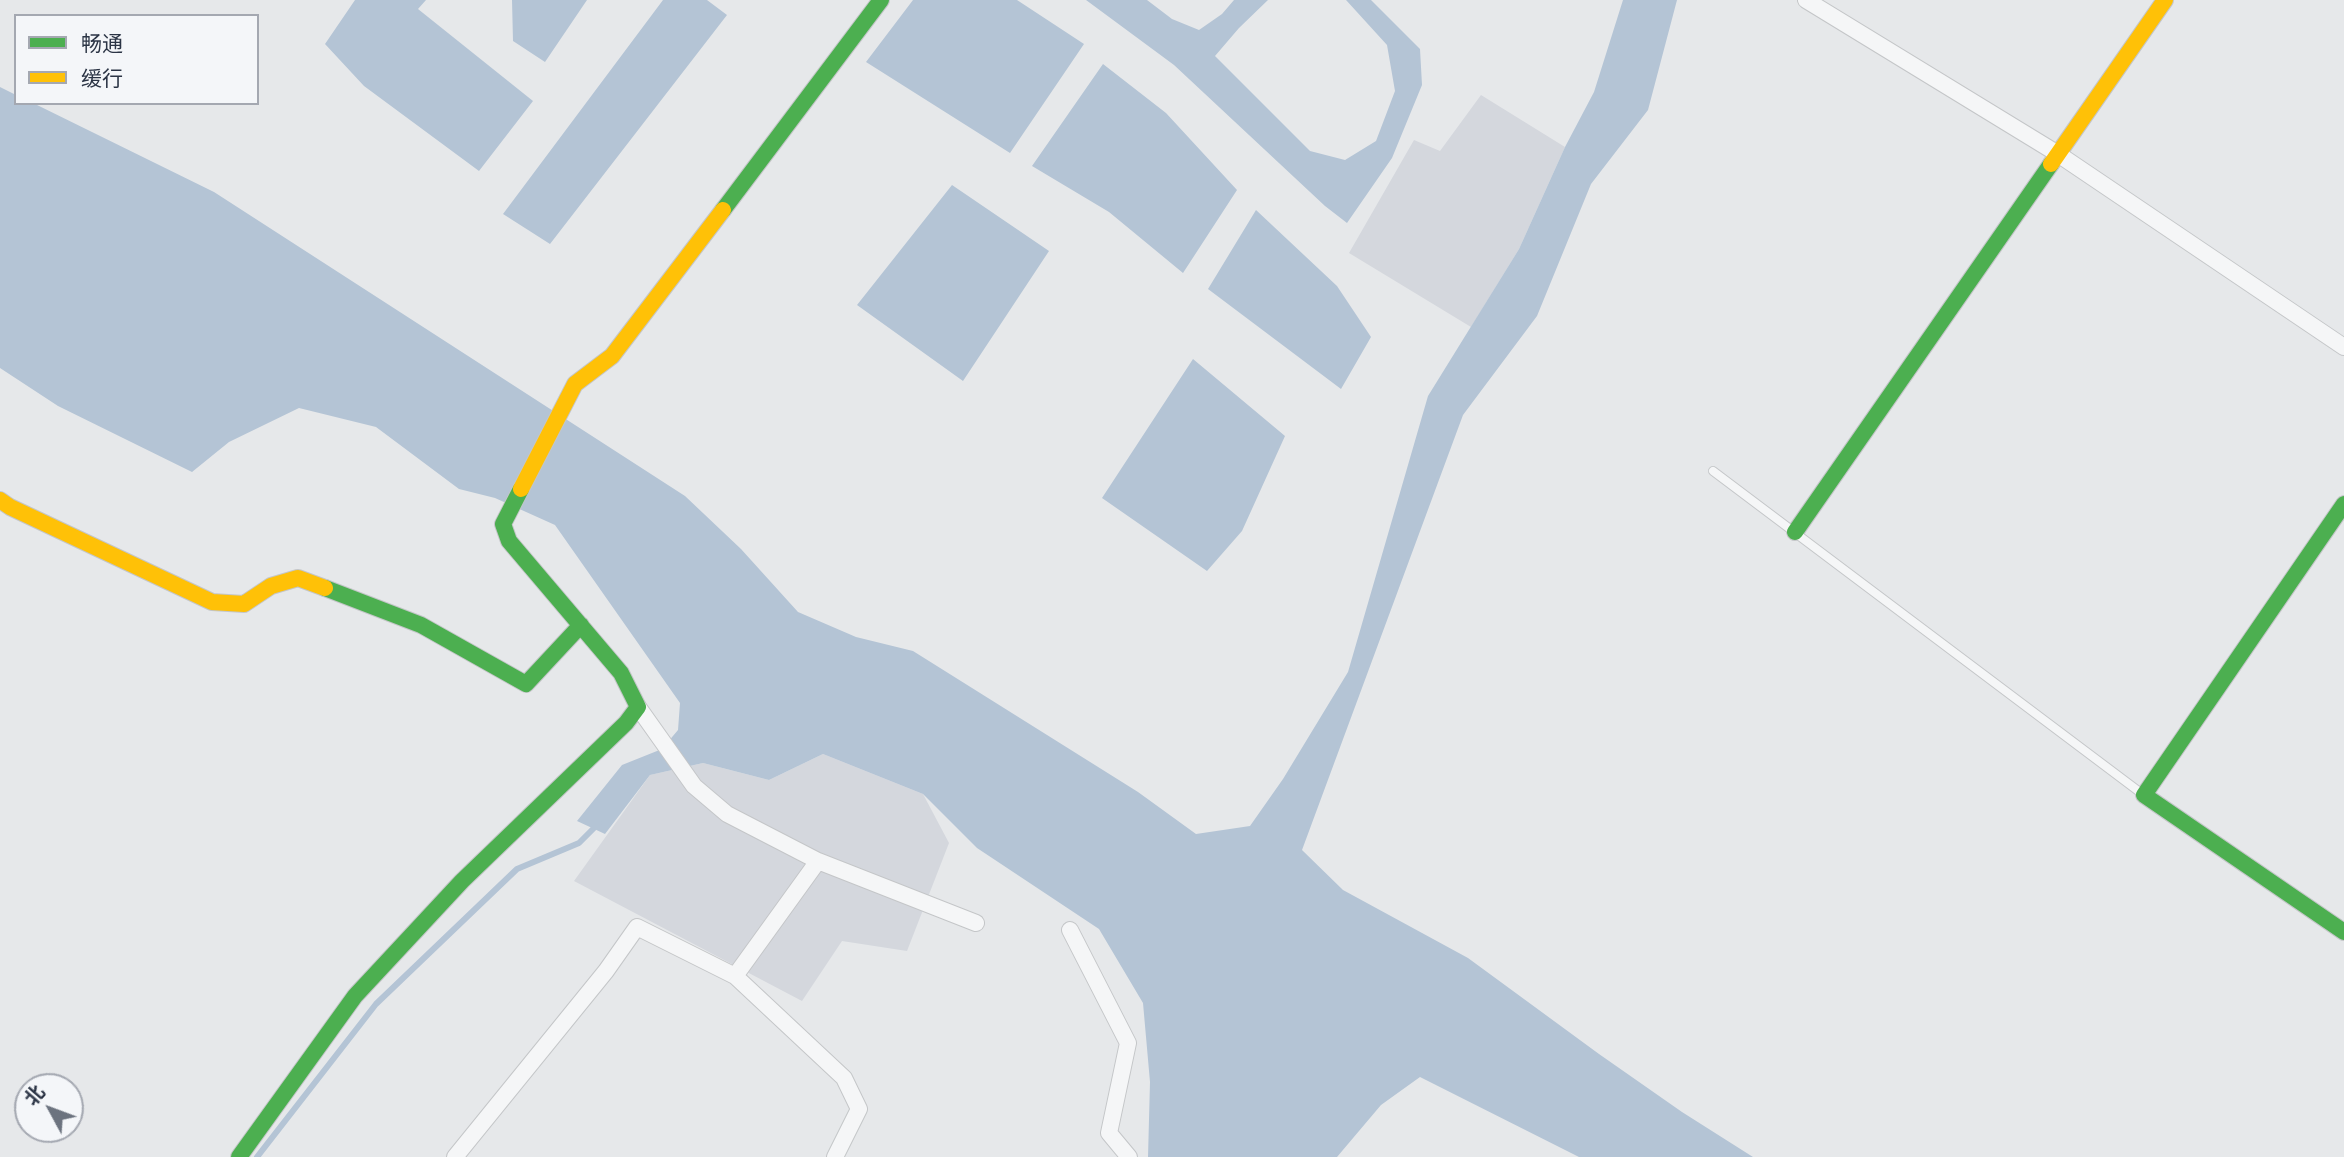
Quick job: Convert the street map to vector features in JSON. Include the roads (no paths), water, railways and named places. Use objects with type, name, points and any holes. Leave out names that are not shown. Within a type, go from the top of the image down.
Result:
[{"type":"street","points":[[881,0],[612,356],[575,384],[503,524],[509,541],[621,673],[638,707],[694,786],[727,814],[818,861],[976,923]]},
{"type":"street","points":[[1806,0],[2058,154],[2344,347]]},
{"type":"street","points":[[1795,532],[2165,0]]},
{"type":"street","points":[[0,500],[212,601],[244,604],[271,586],[299,578],[421,625],[526,684],[581,625]]},
{"type":"street","points":[[2344,504],[2144,795],[2344,932]]},
{"type":"street","points":[[239,1157],[355,996],[462,881],[626,723],[638,707]]},
{"type":"street","points":[[735,976],[818,861]]},
{"type":"street","points":[[455,1157],[606,971],[637,928],[735,976],[844,1078],[859,1109],[842,1155]]},
{"type":"street","points":[[1069,930],[1128,1042],[1109,1133],[1129,1157]]},
{"type":"lane","points":[[1713,471],[2144,795]]},
{"type":"water","points":[[355,0],[426,0],[418,9],[533,101],[479,171],[364,86],[325,44]]},
{"type":"water","points":[[512,0],[587,0],[545,62],[513,41]]},
{"type":"water","points":[[663,0],[707,0],[727,15],[550,244],[503,214]]},
{"type":"water","points":[[913,0],[1017,0],[1084,44],[1010,153],[866,62]]},
{"type":"water","points":[[1086,0],[1147,0],[1172,19],[1199,30],[1222,14],[1234,0],[1268,0],[1215,56],[1310,151],[1345,160],[1376,141],[1395,91],[1387,45],[1346,0],[1371,0],[1420,49],[1422,85],[1392,158],[1347,223],[1325,206],[1174,65]]},
{"type":"water","points":[[1623,0],[1677,0],[1648,110],[1591,184],[1537,316],[1463,415],[1302,850],[1343,890],[1468,958],[1682,1112],[1753,1157],[1579,1157],[1420,1077],[1381,1105],[1337,1157],[1148,1157],[1150,1082],[1143,1003],[1099,929],[977,848],[923,794],[823,754],[769,780],[703,763],[650,775],[605,834],[577,821],[622,765],[662,749],[678,730],[680,703],[555,525],[495,498],[459,489],[376,427],[299,408],[229,442],[192,472],[58,406],[0,368],[0,87],[14,94],[14,105],[37,105],[214,192],[685,496],[741,549],[798,612],[856,637],[913,651],[1138,792],[1196,834],[1250,826],[1283,779],[1348,672],[1428,396],[1519,249],[1565,147],[1594,92]]},
{"type":"water","points":[[1103,64],[1166,113],[1237,190],[1183,273],[1109,212],[1032,166]]},
{"type":"water","points":[[952,185],[1049,251],[963,381],[857,305]]},
{"type":"water","points":[[1256,210],[1337,286],[1371,337],[1341,389],[1208,289]]},
{"type":"water","points":[[1193,359],[1285,436],[1242,531],[1207,571],[1102,498]]},
{"type":"waterway","points":[[257,1157],[376,1004],[517,869],[579,843],[599,823]]}]
